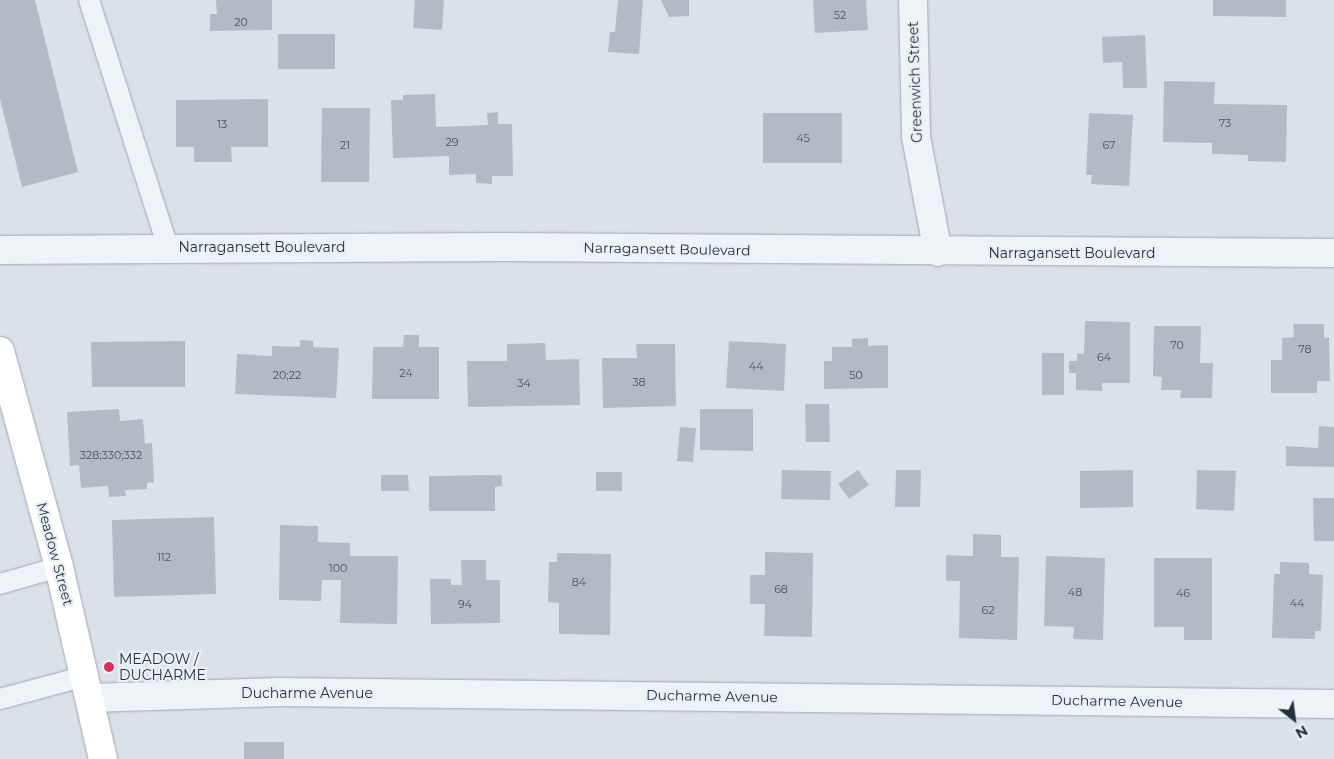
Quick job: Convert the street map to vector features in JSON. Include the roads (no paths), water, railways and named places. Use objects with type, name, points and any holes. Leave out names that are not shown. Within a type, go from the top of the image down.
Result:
[{"type":"main road","name":"Meadow Street","points":[[0,351],[59,567],[103,759]]},
{"type":"street","name":"Greenwich Street","points":[[912,0],[916,137],[938,252]]},
{"type":"street","name":"Narragansett Boulevard","points":[[0,250],[509,247],[938,252],[1334,253]]},
{"type":"street","name":"Ducharme Avenue","points":[[87,687],[280,692],[1334,704]]},
{"type":"lane","points":[[89,0],[168,248]]},
{"type":"lane","points":[[0,584],[59,567]]},
{"type":"lane","points":[[0,700],[87,687]]},
{"type":"place","name":"MEADOW / DUCHARME","points":[[109,667]]}]
